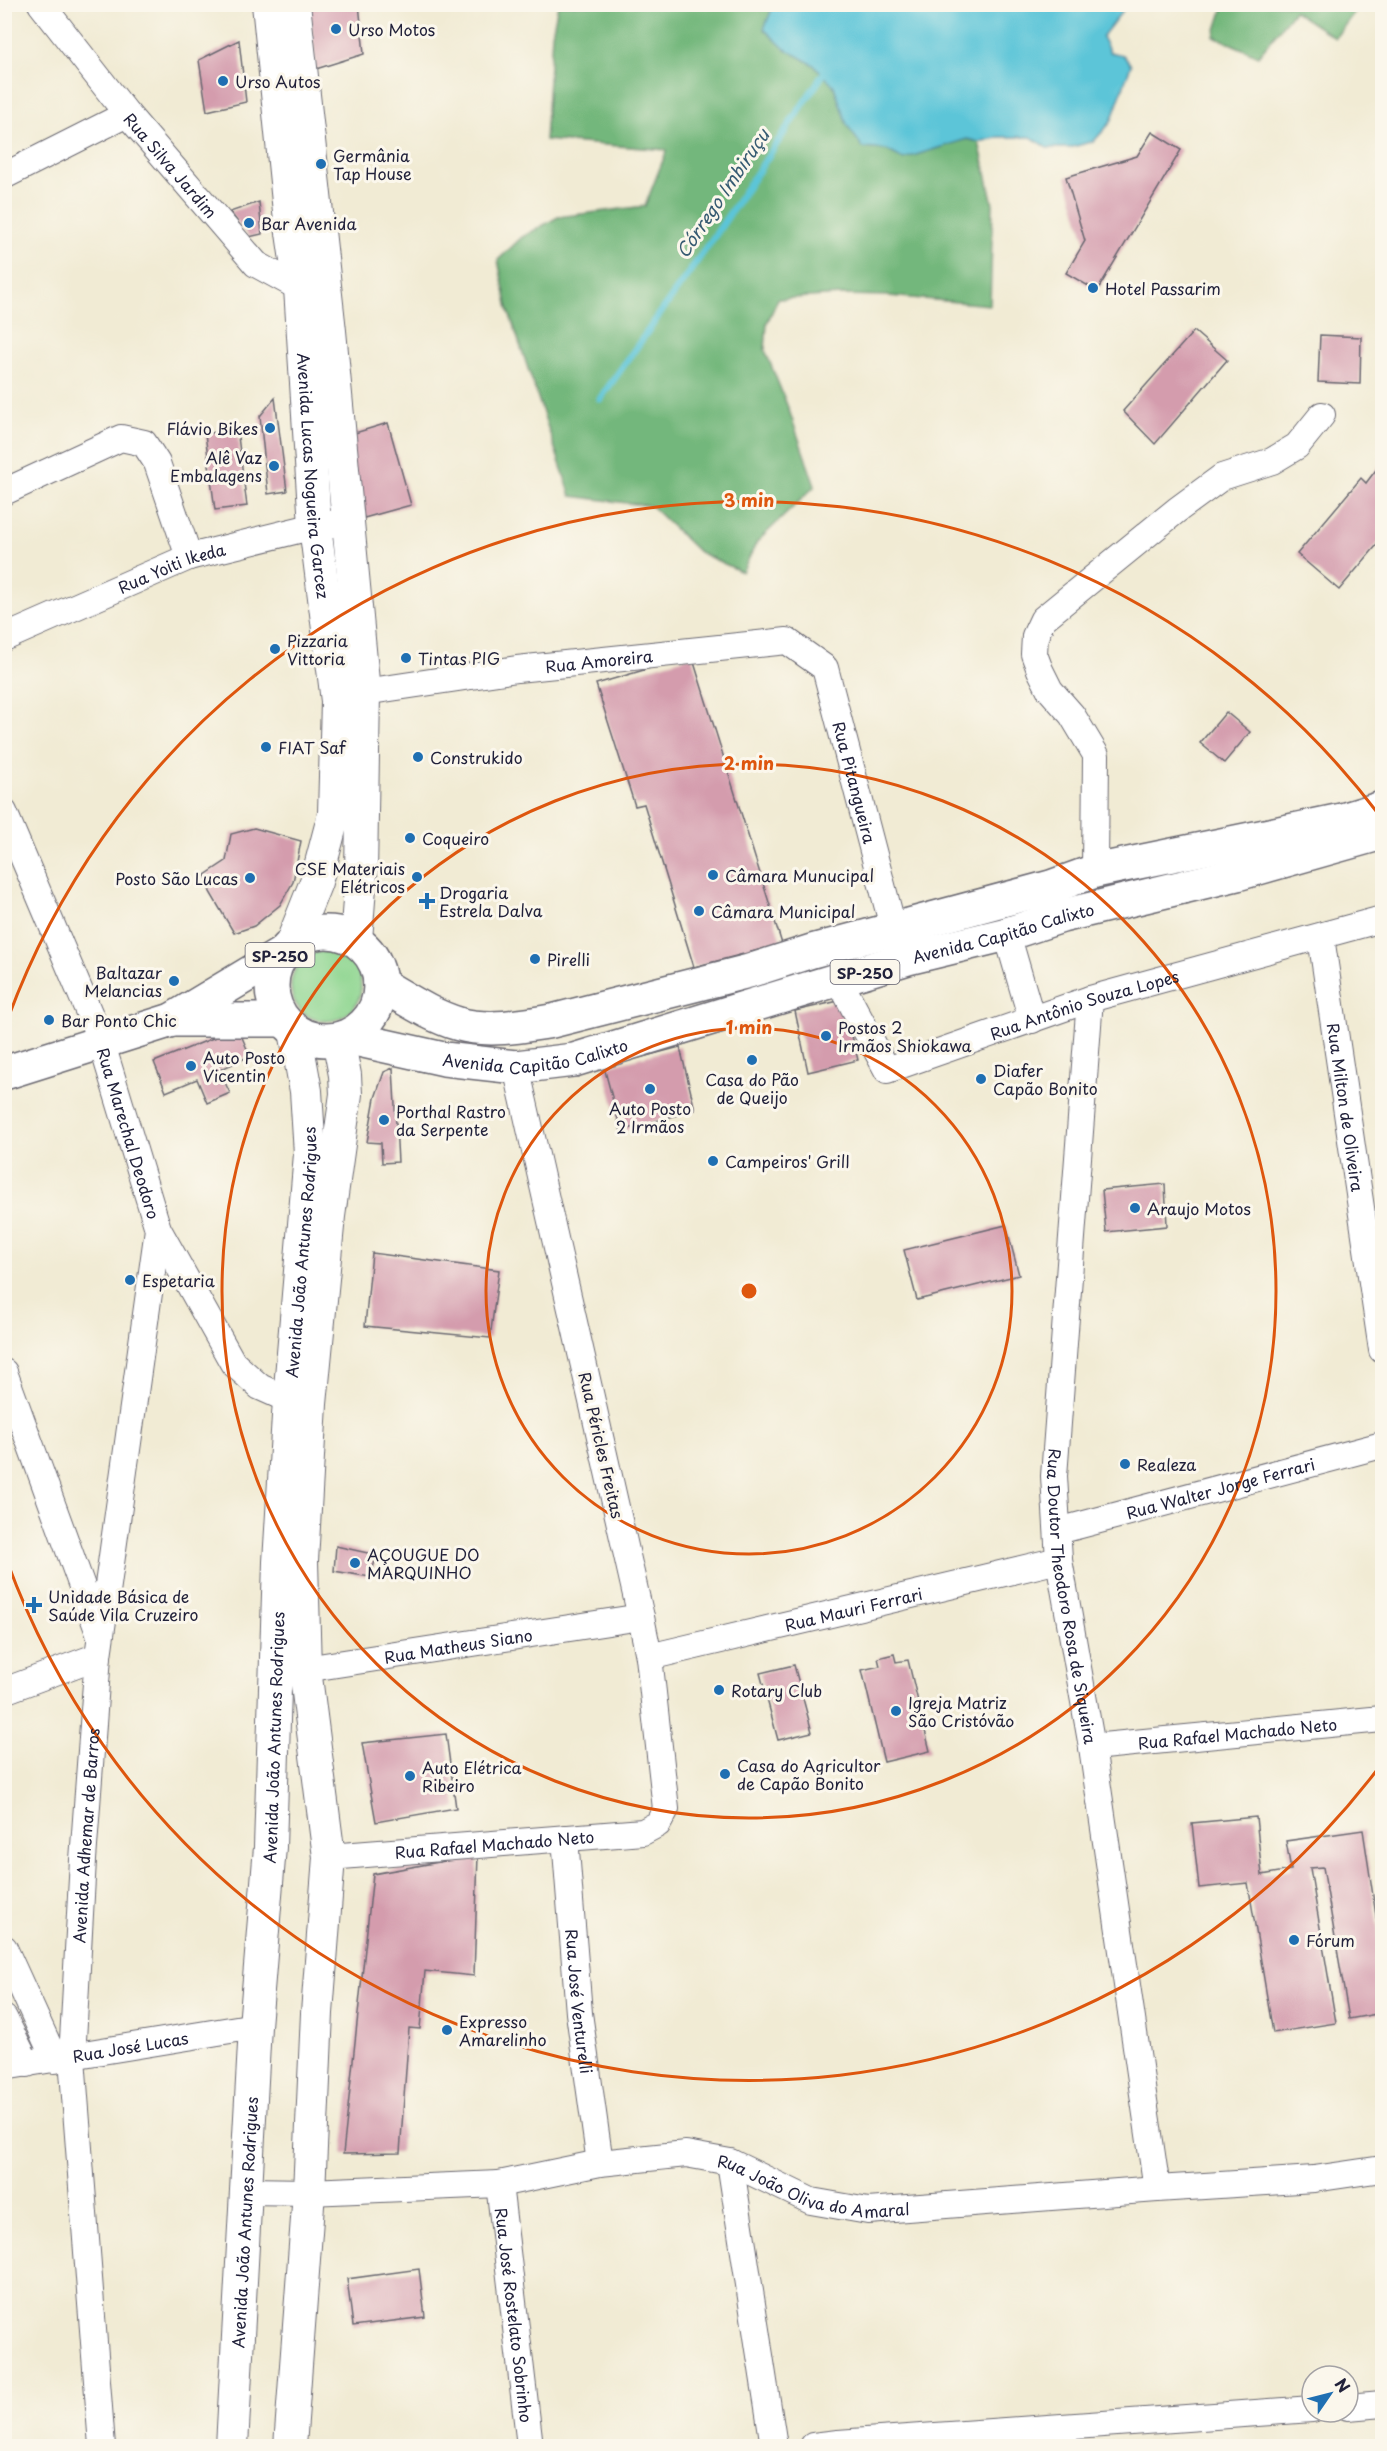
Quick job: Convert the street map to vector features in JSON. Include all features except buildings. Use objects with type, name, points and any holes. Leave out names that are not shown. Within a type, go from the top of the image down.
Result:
[{"type":"main road","name":"Avenida Capitão Calixto","points":[[380,984],[432,1013],[459,1024],[479,1027],[519,1026],[599,1011],[1052,887],[1095,871],[1342,820],[1383,808]]},
{"type":"main road","name":"Avenida Capitão Calixto","points":[[341,1038],[444,1059],[516,1067],[574,1060],[908,958],[1007,934],[1062,916],[1237,874],[1383,833]]},
{"type":"main road","name":"SP-250","points":[[4,1073],[172,1020],[307,934],[324,931],[341,933],[356,940]]},
{"type":"main road","points":[[341,1038],[360,1029],[371,1016],[378,1001],[380,984],[377,967],[369,952],[356,940]]},
{"type":"main road","name":"SP-250","points":[[286,949],[273,970],[271,987],[274,1004],[289,1025],[316,1040],[341,1038]]},
{"type":"main road","name":"SP-250","points":[[172,1020],[289,1025]]},
{"type":"street","name":"Rua Silva Jardim","points":[[41,4],[127,114],[256,264],[313,291]]},
{"type":"street","name":"Avenida Lucas Nogueira Garcez","points":[[268,4],[289,213],[313,291],[347,522],[364,692],[350,761],[316,882],[286,949]]},
{"type":"street","name":"Avenida Lucas Nogueira Garcez","points":[[294,4],[313,291],[315,526],[337,701],[350,761],[361,874],[356,940]]},
{"type":"street","points":[[4,176],[127,114]]},
{"type":"street","points":[[1095,871],[1096,755],[1072,715],[1050,690],[1034,654],[1035,636],[1043,619],[1177,510],[1222,477],[1272,461],[1298,446],[1322,414]]},
{"type":"street","points":[[4,492],[121,438],[144,443],[157,463],[189,557]]},
{"type":"street","name":"Rua Yoiti Ikeda","points":[[4,638],[189,557],[315,526],[347,522]]},
{"type":"street","name":"Rua Amoreira","points":[[364,692],[517,669],[787,641],[825,668]]},
{"type":"street","name":"Rua Pitangueira","points":[[825,668],[894,930]]},
{"type":"street","name":"Rua Marechal Deodoro","points":[[4,812],[101,1041],[158,1229],[233,1363],[260,1387],[300,1402]]},
{"type":"street","name":"Rua Antônio Souza Lopes","points":[[838,980],[887,1070],[1090,999],[1383,919]]},
{"type":"street","points":[[1007,934],[1032,1020]]},
{"type":"street","name":"Rua Milton de Oliveira","points":[[1322,936],[1383,1350]]},
{"type":"street","name":"Rua Doutor Theodoro Rosa de Siqueira","points":[[1090,999],[1054,1476],[1059,1560],[1092,1747],[1157,2189]]},
{"type":"street","name":"Avenida João Antunes Rodrigues","points":[[289,1025],[306,1091],[310,1154],[300,1402]]},
{"type":"street","name":"Avenida João Antunes Rodrigues","points":[[290,2446],[309,2192],[317,2013],[329,1857],[290,1670],[279,1562],[300,1402],[346,1094],[341,1038]]},
{"type":"street","name":"Rua Péricles Freitas","points":[[516,1067],[649,1658],[666,1809],[658,1824]]},
{"type":"street","name":"Avenida Adhemar de Barros","points":[[102,2446],[64,2059],[83,1860],[99,1646],[158,1229]]},
{"type":"street","points":[[4,1372],[99,1646],[4,1691]]},
{"type":"street","name":"Rua Walter Jorge Ferrari","points":[[1058,1531],[1383,1445]]},
{"type":"street","name":"Rua Mauri Ferrari","points":[[649,1658],[1059,1560]]},
{"type":"street","name":"Rua Matheus Siano","points":[[290,1670],[641,1617]]},
{"type":"street","name":"Avenida João Antunes Rodrigues","points":[[232,2446],[255,2026],[270,1847],[290,1670]]},
{"type":"street","name":"Rua Rafael Machado Neto","points":[[1092,1747],[1383,1719]]},
{"type":"street","name":"Rua Rafael Machado Neto","points":[[329,1857],[643,1832],[658,1824]]},
{"type":"street","name":"Rua José Venturelli","points":[[565,1838],[579,2013],[600,2163]]},
{"type":"street","name":"Avenida Adhemar de Barros","points":[[4,1948],[64,2059]]},
{"type":"street","points":[[4,2018],[16,2066]]},
{"type":"street","name":"Rua José Lucas","points":[[16,2066],[255,2026]]},
{"type":"street","name":"Rua João Oliva do Amaral","points":[[246,2191],[309,2192],[499,2184],[600,2163],[686,2154],[730,2162],[811,2201],[868,2211],[1314,2179],[1383,2169]]},
{"type":"street","points":[[730,2162],[774,2446]]},
{"type":"street","name":"Rua José Rostelato Sobrinho","points":[[499,2184],[530,2446]]},
{"type":"street","points":[[1360,2406],[1383,2404]]},
{"type":"street","points":[[813,2446],[1300,2410]]},
{"type":"green space","points":[[1224,4],[1360,5],[1335,38],[1294,11],[1258,56],[1214,36]]},
{"type":"green space","points":[[558,5],[774,5],[764,29],[785,49],[814,65],[834,86],[847,125],[863,148],[887,150],[903,159],[967,139],[979,142],[993,204],[990,305],[889,296],[841,295],[778,299],[767,323],[765,350],[789,410],[815,486],[757,542],[742,572],[699,552],[651,506],[571,496],[508,309],[498,260],[522,237],[558,217],[645,206],[667,150],[545,140],[552,34]]},
{"type":"green space","points":[[326,951],[345,957],[355,967],[361,986],[355,1005],[345,1015],[326,1021],[307,1015],[297,1005],[291,986],[297,967],[307,957]]},
{"type":"water","points":[[774,4],[1127,5],[1102,37],[1110,52],[1123,55],[1131,65],[1111,122],[1094,141],[1069,148],[1047,148],[1031,137],[999,137],[979,142],[967,139],[903,159],[887,150],[863,148],[847,125],[834,86],[814,65],[785,49],[764,29]]},
{"type":"waterway","name":"Córrego Imbiruçu","points":[[600,399],[716,234],[828,67]]},
{"type":"place","name":"Urso Motos","points":[[336,29]]},
{"type":"place","name":"Urso Autos","points":[[223,81]]},
{"type":"place","name":"Germânia Tap House","points":[[321,164]]},
{"type":"place","name":"Bar Avenida","points":[[249,223]]},
{"type":"place","name":"Hotel Passarim","points":[[1093,288]]},
{"type":"place","name":"Flávio Bikes","points":[[270,428]]},
{"type":"place","name":"Alê Vaz Embalagens","points":[[274,466]]},
{"type":"place","name":"Pizzaria Vittoria","points":[[275,649]]},
{"type":"place","name":"Tintas PIG","points":[[406,658]]},
{"type":"place","name":"FIAT Saf","points":[[266,747]]},
{"type":"place","name":"Construkido","points":[[418,757]]},
{"type":"place","name":"Coqueiro","points":[[410,838]]},
{"type":"place","name":"Câmara Munucipal","points":[[713,875]]},
{"type":"place","name":"CSE Materiais Elétricos","points":[[417,877]]},
{"type":"place","name":"Posto São Lucas","points":[[250,878]]},
{"type":"place","name":"Drogaria Estrela Dalva","points":[[427,901]]},
{"type":"place","name":"Câmara Municipal","points":[[699,911]]},
{"type":"place","name":"Pirelli","points":[[535,959]]},
{"type":"place","name":"Baltazar Melancias","points":[[174,981]]},
{"type":"place","name":"Bar Ponto Chic","points":[[49,1020]]},
{"type":"place","name":"Postos 2 Irmãos Shiokawa","points":[[826,1036]]},
{"type":"place","name":"Casa do Pão de Queijo","points":[[752,1060]]},
{"type":"place","name":"Auto Posto Vicentin","points":[[191,1066]]},
{"type":"place","name":"Diafer Capão Bonito","points":[[981,1079]]},
{"type":"place","name":"Auto Posto 2 Irmãos","points":[[650,1089]]},
{"type":"place","name":"Porthal Rastro da Serpente","points":[[384,1120]]},
{"type":"place","name":"Campeiros' Grill","points":[[713,1161]]},
{"type":"place","name":"Araujo Motos","points":[[1135,1208]]},
{"type":"place","name":"Espetaria","points":[[130,1280]]},
{"type":"place","name":"Realeza","points":[[1125,1464]]},
{"type":"place","name":"AÇOUGUE DO MARQUINHO","points":[[355,1563]]},
{"type":"place","name":"Unidade Básica de Saúde Vila Cruzeiro","points":[[34,1605]]},
{"type":"place","name":"Rotary Club","points":[[719,1690]]},
{"type":"place","name":"Igreja Matriz São Cristóvão","points":[[896,1711]]},
{"type":"place","name":"Casa do Agricultor de Capão Bonito","points":[[725,1774]]},
{"type":"place","name":"Auto Elétrica Ribeiro","points":[[410,1776]]},
{"type":"place","name":"Fórum","points":[[1294,1940]]},
{"type":"place","name":"Expresso Amarelinho","points":[[447,2030]]}]
